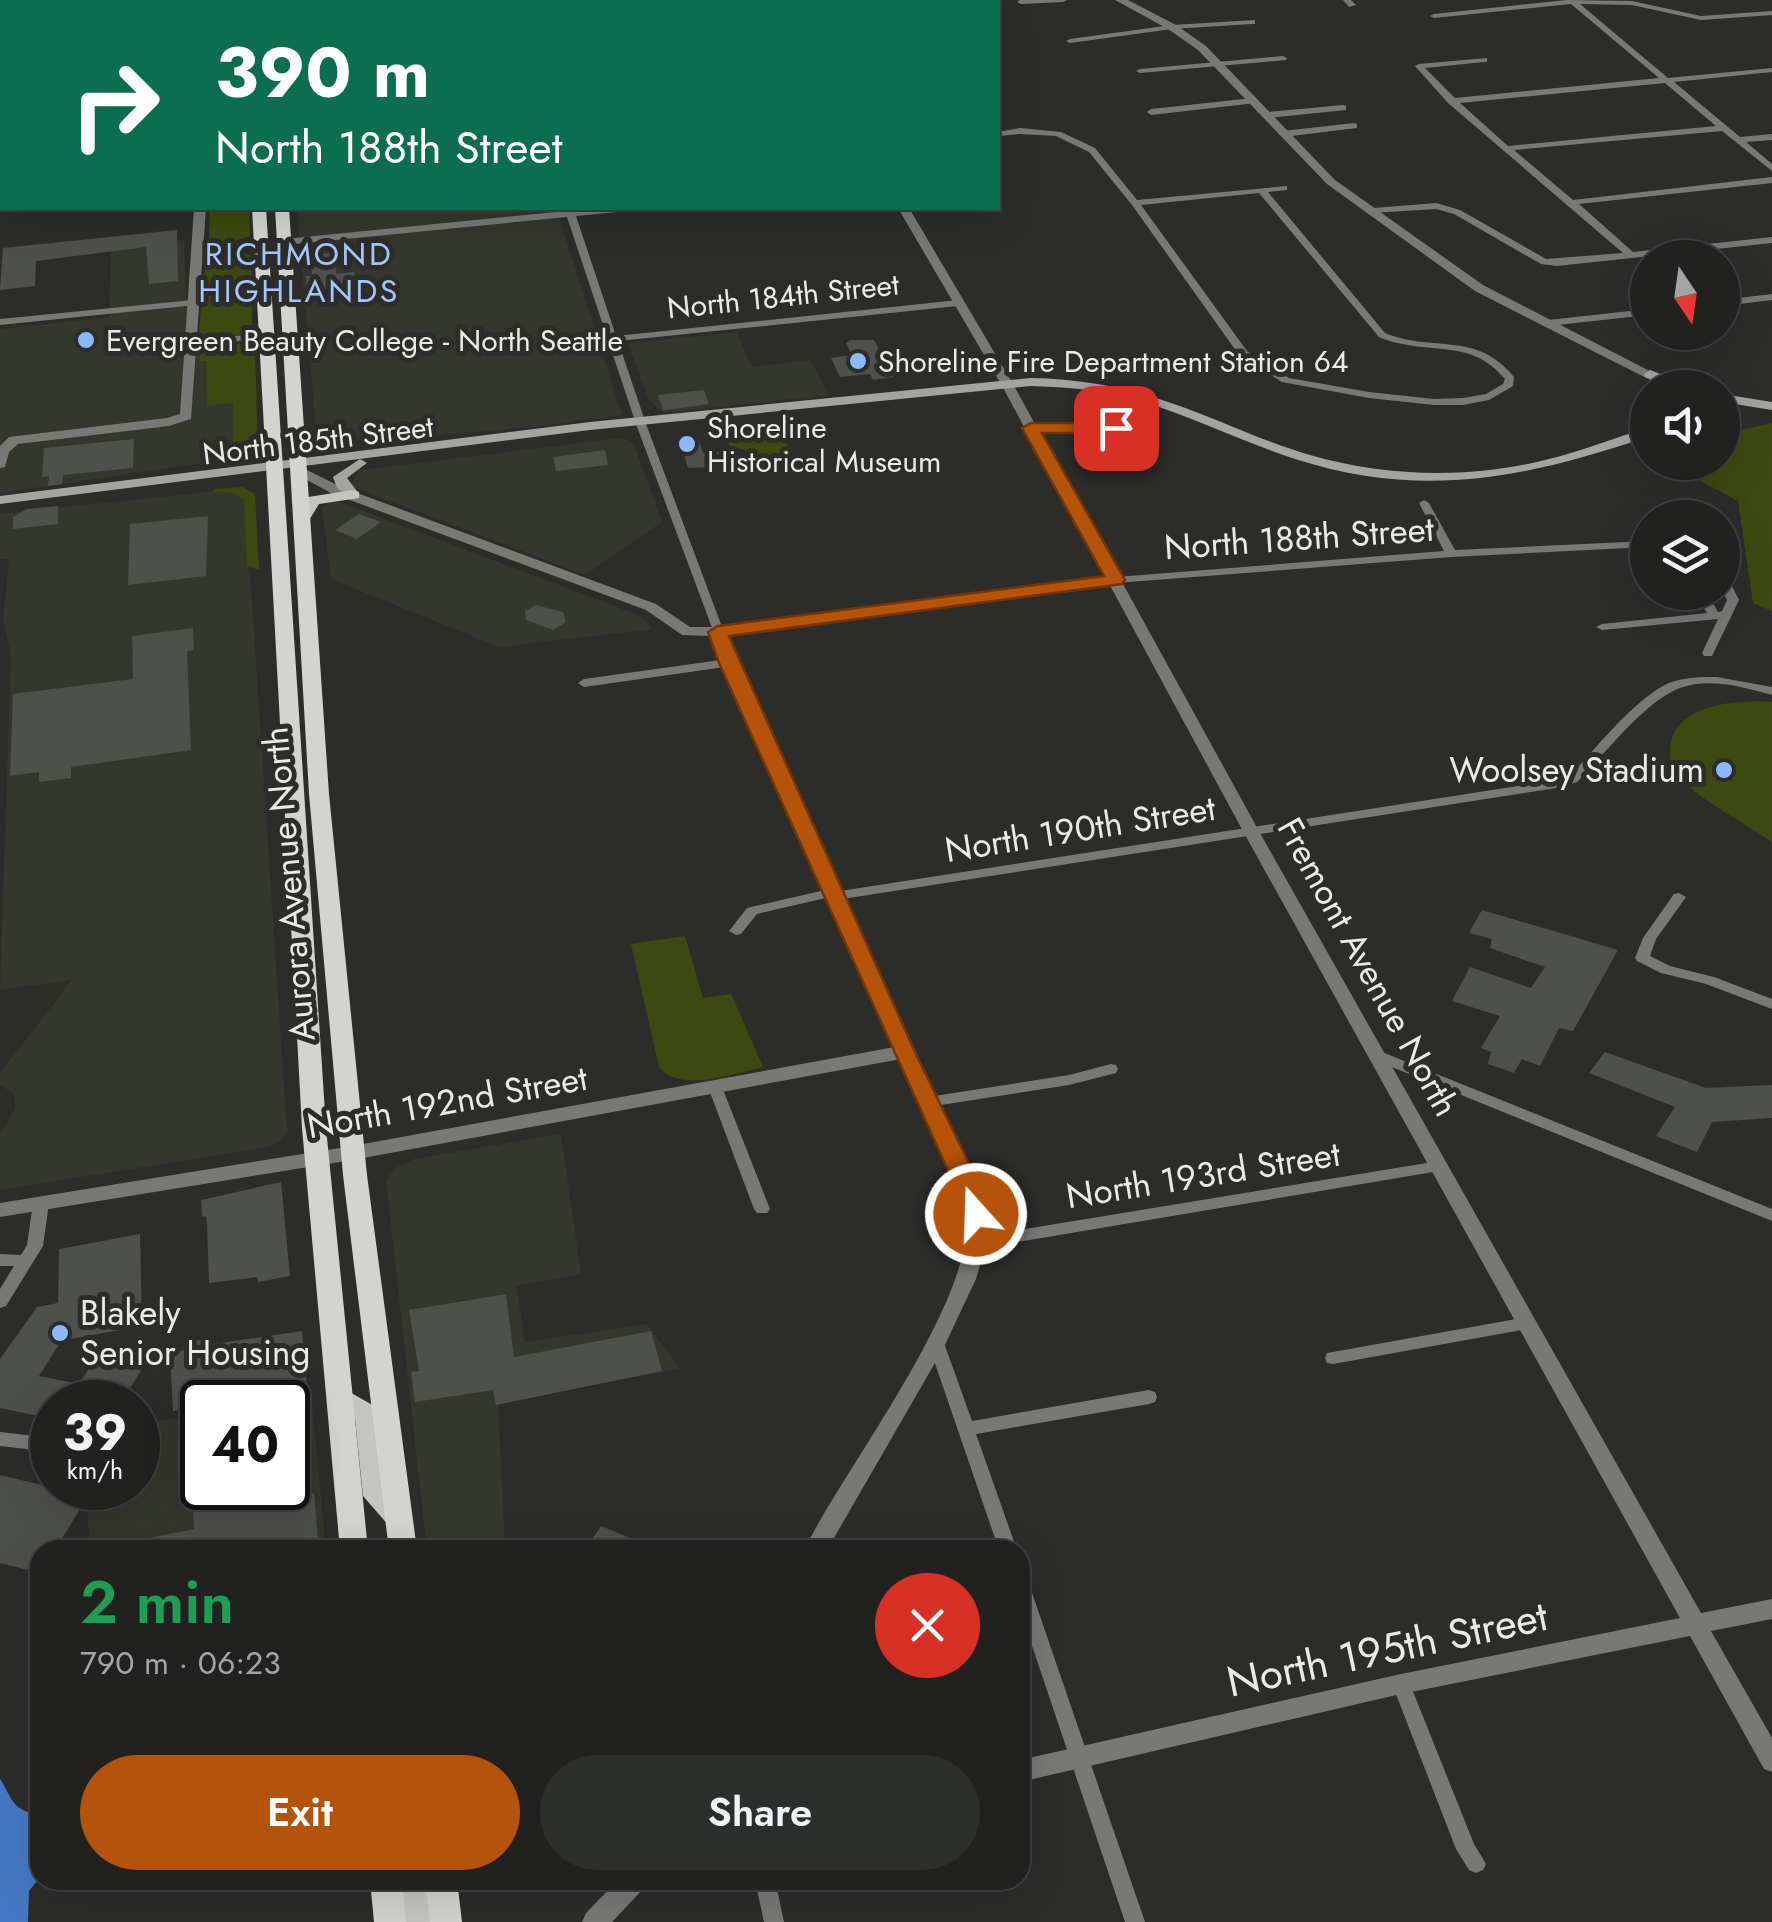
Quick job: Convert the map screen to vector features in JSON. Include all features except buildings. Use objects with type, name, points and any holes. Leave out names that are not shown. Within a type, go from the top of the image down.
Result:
[{"type":"highway","name":"Aurora Avenue North","points":[[260,210],[264,336],[316,1158],[353,1540]]},
{"type":"highway","name":"Aurora Avenue North","points":[[282,210],[322,822],[352,1152],[402,1540]]},
{"type":"highway","points":[[387,1890],[390,1922]]},
{"type":"highway","points":[[443,1890],[446,1922]]},
{"type":"main road","points":[[261,238],[285,242]]},
{"type":"main road","points":[[261,238],[286,262]]},
{"type":"main road","points":[[264,312],[289,318]]},
{"type":"main road","name":"North 185th Street","points":[[0,503],[641,424],[1007,384],[1072,382],[1131,392],[1298,455],[1408,475],[1468,476],[1518,470],[1630,437]]},
{"type":"main road","points":[[1740,401],[1772,407]]},
{"type":"main road","points":[[1740,411],[1772,407]]},
{"type":"main road","name":"North 185th Street","points":[[298,466],[360,463],[620,432],[641,424]]},
{"type":"main road","points":[[354,495],[342,485],[340,477],[360,463]]},
{"type":"main road","points":[[302,519],[314,500],[354,495]]},
{"type":"main road","points":[[282,624],[308,631]]},
{"type":"main road","points":[[292,780],[320,794]]},
{"type":"main road","points":[[294,811],[322,822]]},
{"type":"main road","points":[[338,1396],[367,1414],[375,1496],[399,1520]]},
{"type":"main road","points":[[413,1890],[416,1922]]},
{"type":"street","points":[[1021,2],[1062,0]]},
{"type":"street","points":[[1120,0],[1172,27],[1216,62],[1331,182],[1480,288],[1642,370]]},
{"type":"street","points":[[1760,0],[1772,11]]},
{"type":"street","points":[[1434,16],[1570,1],[1632,3],[1701,18],[1772,11]]},
{"type":"street","points":[[1570,1],[1772,168]]},
{"type":"street","points":[[1070,41],[1172,27],[1252,22]]},
{"type":"street","points":[[1140,72],[1283,58]]},
{"type":"street","points":[[1484,60],[1419,66],[1451,101],[1574,202],[1630,254]]},
{"type":"street","points":[[1451,101],[1772,70]]},
{"type":"street","points":[[1151,112],[1253,101]]},
{"type":"street","points":[[1268,115],[1343,108]]},
{"type":"street","points":[[1283,134],[1354,126]]},
{"type":"street","points":[[1510,148],[1724,128]]},
{"type":"street","points":[[1000,134],[1058,134],[1092,150],[1135,202],[1243,354],[1286,380],[1458,404],[1498,394],[1508,386],[1510,378],[1490,356],[1460,346],[1402,344],[1382,336],[1262,190]]},
{"type":"street","points":[[1739,140],[1772,137]]},
{"type":"street","points":[[1574,202],[1772,180]]},
{"type":"street","points":[[1135,202],[1284,188]]},
{"type":"street","points":[[1374,212],[1436,206],[1457,212],[1544,262],[1630,256]]},
{"type":"street","points":[[0,464],[2,451],[14,440],[169,422],[186,416],[200,210]]},
{"type":"street","points":[[285,242],[570,210],[641,424],[728,663],[969,1188],[976,1214],[976,1243],[966,1279],[936,1343],[821,1540]]},
{"type":"street","name":"Fremont Avenue North","points":[[904,210],[1007,384],[1252,833],[1772,1761]]},
{"type":"street","points":[[200,251],[261,238]]},
{"type":"street","points":[[1740,244],[1772,240]]},
{"type":"street","points":[[1740,301],[1772,297]]},
{"type":"street","points":[[0,322],[193,303]]},
{"type":"street","name":"North 184th Street","points":[[613,338],[958,303]]},
{"type":"street","points":[[1548,323],[1630,314]]},
{"type":"street","points":[[188,344],[264,336]]},
{"type":"street","points":[[1031,428],[1116,428]]},
{"type":"street","points":[[298,466],[314,481],[652,607],[680,630],[718,632]]},
{"type":"street","points":[[1424,503],[1451,554]]},
{"type":"street","name":"North 188th Street","points":[[718,632],[1116,580],[1451,554],[1630,545]]},
{"type":"street","points":[[1716,610],[1722,615]]},
{"type":"street","points":[[1708,653],[1726,610]]},
{"type":"street","points":[[1602,627],[1722,615]]},
{"type":"street","points":[[584,682],[728,663]]},
{"type":"street","name":"North 190th Street","points":[[736,931],[752,911],[835,894],[1559,784],[1573,779],[1666,690],[1711,682],[1745,683],[1772,691]]},
{"type":"street","points":[[1680,897],[1650,938],[1642,958],[1666,970],[1709,980],[1772,1004]]},
{"type":"street","name":"North 192nd Street","points":[[0,1210],[352,1152],[904,1052]]},
{"type":"street","points":[[1377,1055],[1772,1216]]},
{"type":"street","points":[[928,1102],[1069,1080],[1111,1069]]},
{"type":"street","points":[[715,1087],[762,1209]]},
{"type":"street","name":"North 193rd Street","points":[[976,1243],[1439,1166]]},
{"type":"street","points":[[0,1302],[35,1246],[41,1203]]},
{"type":"street","points":[[0,1260],[26,1261]]},
{"type":"street","points":[[1333,1358],[1527,1323]]},
{"type":"street","points":[[936,1343],[1004,1540]]},
{"type":"street","points":[[966,1430],[1149,1397]]},
{"type":"street","points":[[0,1439],[30,1442]]},
{"type":"street","name":"North 195th Street","points":[[1030,1770],[1400,1684],[1772,1609]]},
{"type":"street","points":[[1030,1613],[1135,1922]]},
{"type":"street","points":[[1400,1684],[1466,1849],[1476,1864]]},
{"type":"street","points":[[595,1922],[625,1890]]},
{"type":"street","points":[[767,1890],[774,1922]]},
{"type":"shaded area","points":[[297,210],[557,210],[622,415],[535,427],[320,445]]},
{"type":"shaded area","points":[[184,240],[186,296],[200,336],[200,361],[206,360],[207,405],[233,403],[233,447],[221,457],[202,463],[0,493],[0,329],[109,317],[111,247]]},
{"type":"shaded area","points":[[737,332],[751,367],[810,360],[830,395],[664,413],[649,400],[628,343]]},
{"type":"shaded area","points":[[622,438],[633,442],[662,522],[585,575],[350,486],[359,470]]},
{"type":"shaded area","points":[[237,491],[245,497],[287,1131],[280,1142],[268,1147],[0,1190],[0,1134],[15,1108],[14,1094],[0,1085],[0,1073],[72,980],[0,990],[11,655],[3,619],[9,559],[0,559],[0,514]]},
{"type":"shaded area","points":[[334,500],[641,616],[653,629],[499,647],[331,579],[322,508]]},
{"type":"shaded area","points":[[561,1134],[581,1274],[516,1286],[525,1342],[647,1324],[680,1369],[498,1402],[505,1540],[426,1540],[386,1180],[396,1168],[414,1159]]},
{"type":"shaded area","points":[[311,1394],[325,1540],[84,1540],[89,1538],[87,1510],[160,1510],[160,1421],[180,1417],[180,1510],[310,1510]]},
{"type":"green space","points":[[210,210],[249,210],[250,236],[229,243],[209,241]]},
{"type":"green space","points":[[239,251],[252,256],[252,329],[238,335],[204,337],[199,331],[206,259]]},
{"type":"green space","points":[[242,344],[255,350],[258,451],[233,447],[233,403],[207,406],[206,361],[199,361],[201,350],[206,348]]},
{"type":"green space","points":[[780,423],[794,463],[750,468],[745,450],[729,446],[722,427]]},
{"type":"green space","points":[[1772,423],[1772,611],[1753,603],[1740,500],[1698,480],[1740,480],[1740,430]]},
{"type":"green space","points":[[242,487],[255,494],[259,570],[247,566],[244,499],[213,489]]},
{"type":"green space","name":"Woolsey Stadium","points":[[1772,702],[1772,842],[1690,788],[1676,773],[1670,755],[1673,735],[1694,714],[1724,704]]},
{"type":"green space","points":[[685,936],[703,998],[731,994],[763,1067],[694,1080],[669,1075],[659,1067],[631,944]]},
{"type":"water","points":[[0,1779],[18,1807],[30,1812],[30,1890],[28,1922],[0,1922]]},
{"type":"place","name":"Evergreen Beauty College - North Seattle","points":[[86,340]]},
{"type":"place","name":"Shoreline Fire Department Station 64","points":[[858,361]]},
{"type":"place","name":"Shoreline Historical Museum","points":[[687,444]]},
{"type":"place","name":"Woolsey Stadium","points":[[1724,770]]},
{"type":"place","name":"Blakely Senior Housing","points":[[60,1333]]},
{"type":"district","name":"RICHMOND HIGHLANDS","points":[[299,272]]},
{"type":"route","points":[[976,1214],[969,1188],[728,663],[718,632],[1116,580],[1031,428],[1116,428]]}]
